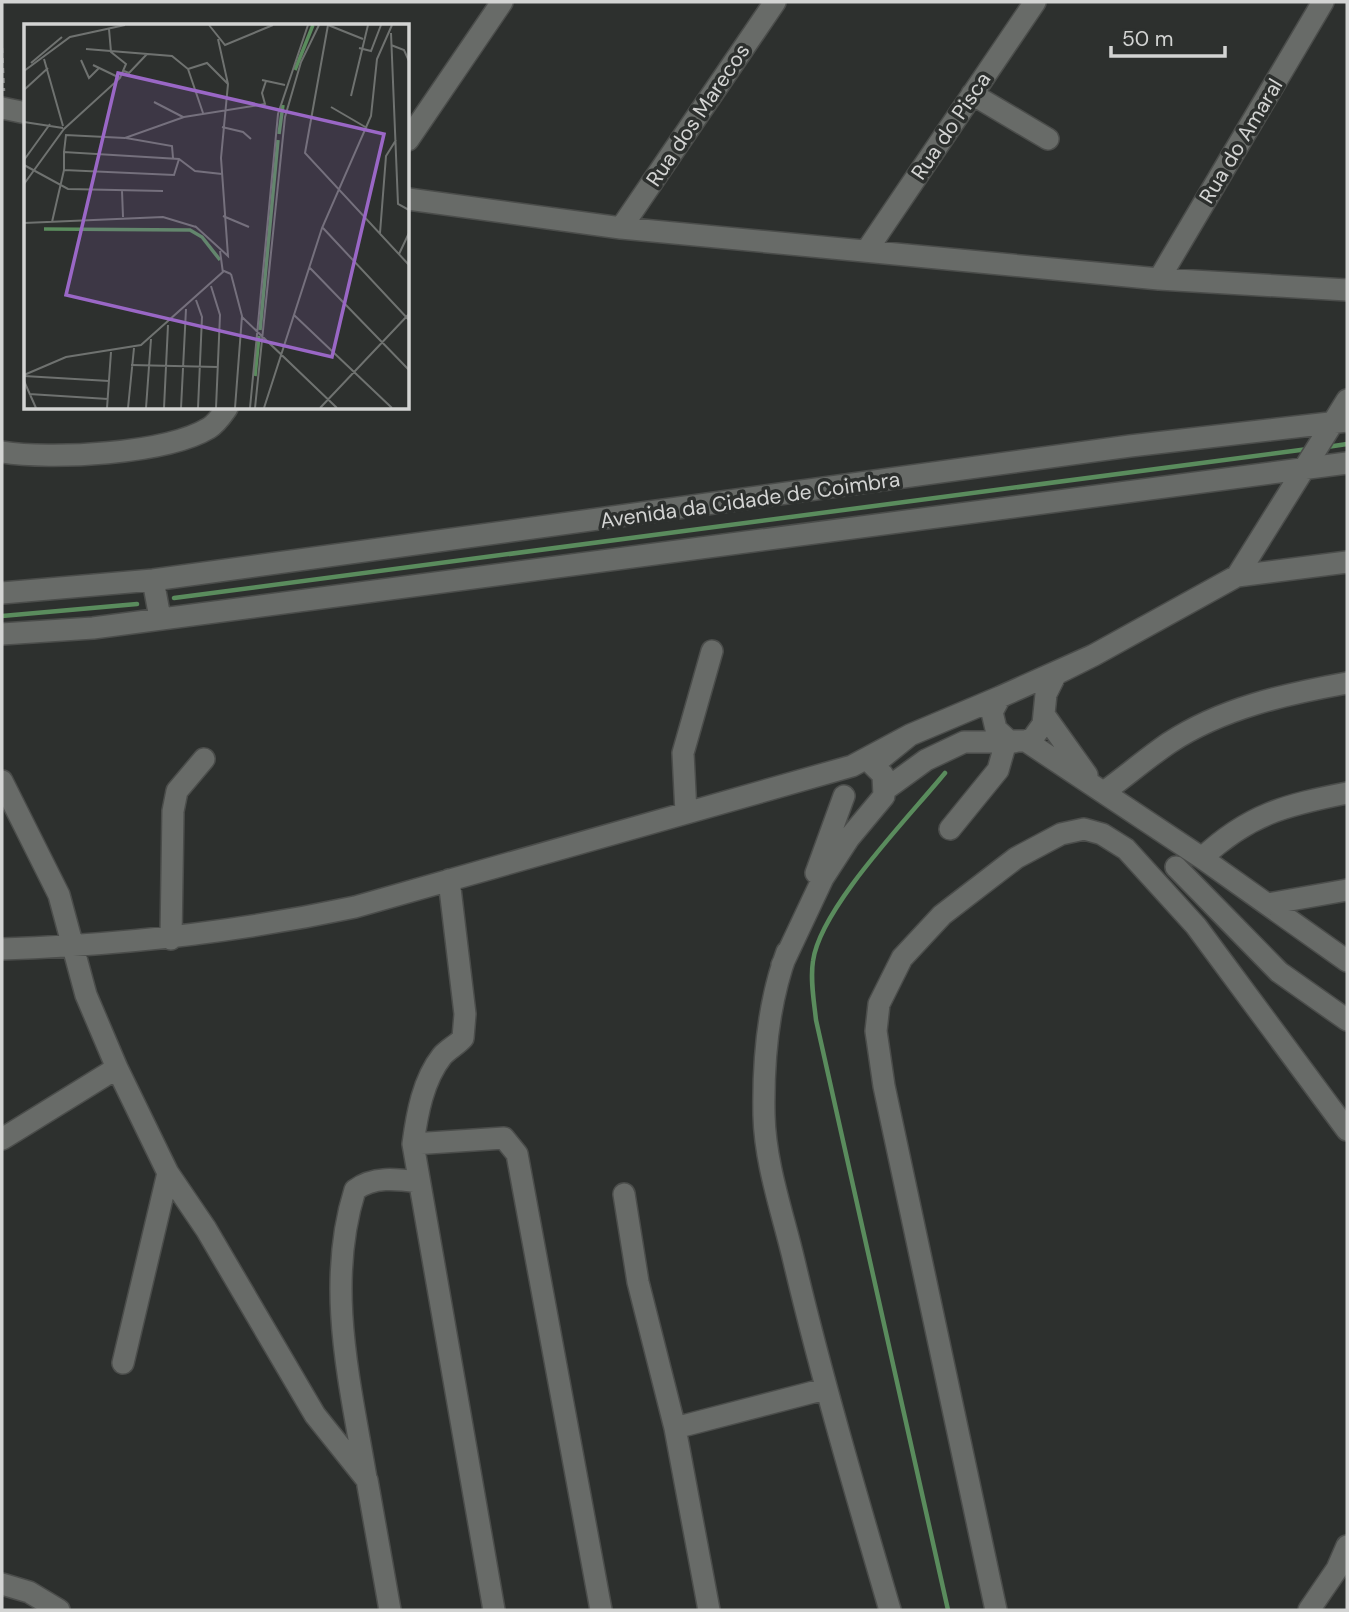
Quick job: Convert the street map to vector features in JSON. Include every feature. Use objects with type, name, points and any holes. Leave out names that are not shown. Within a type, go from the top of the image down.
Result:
[{"type":"street","points":[[410,137],[502,2]]},
{"type":"street","name":"Rua dos Marecos","points":[[621,228],[775,2]]},
{"type":"street","name":"Rua do Pisca","points":[[867,250],[1035,2]]},
{"type":"street","name":"Rua do Amaral","points":[[1159,279],[1323,2]]},
{"type":"street","points":[[972,94],[1048,139]]},
{"type":"street","points":[[3,108],[24,113]]},
{"type":"street","points":[[410,199],[621,228],[1159,279],[1347,290]]},
{"type":"street","points":[[1237,576],[1307,465],[1336,426],[1347,400]]},
{"type":"street","points":[[2,452],[30,456],[165,444],[211,427],[225,410]]},
{"type":"street","name":"Avenida da Cidade de Coimbra","points":[[2,593],[153,580],[1130,446],[1336,426]]},
{"type":"street","name":"Avenida da Cidade de Coimbra","points":[[2,634],[93,628],[1307,465],[1347,463]]},
{"type":"street","points":[[791,784],[843,791],[860,808],[883,795],[926,760],[964,743],[1016,742],[1040,732],[1056,674],[1237,576],[1347,562]]},
{"type":"street","points":[[153,580],[160,618]]},
{"type":"street","points":[[687,813],[683,753],[712,651]]},
{"type":"street","points":[[2,949],[72,948],[172,939],[290,921],[355,907],[852,766],[910,734],[1094,655]]},
{"type":"street","points":[[1100,788],[1171,742],[1228,713],[1300,692],[1347,683]]},
{"type":"street","points":[[1100,788],[1032,694],[1016,690],[1004,694],[992,712],[996,729],[1009,741],[1016,742],[1100,788],[1347,961]]},
{"type":"street","points":[[782,965],[823,878],[849,838],[883,795],[884,775],[873,765],[910,734]]},
{"type":"street","points":[[950,829],[998,770],[1016,742]]},
{"type":"street","points":[[172,939],[173,811],[181,784],[204,759]]},
{"type":"street","points":[[852,766],[842,778],[843,791],[782,965],[773,1001],[766,1060],[764,1117],[769,1157],[825,1389],[890,1610]]},
{"type":"street","points":[[2,781],[59,895],[86,995],[117,1068],[168,1173],[206,1229],[314,1415],[367,1480]]},
{"type":"street","points":[[1202,858],[1241,825],[1263,814],[1347,793]]},
{"type":"street","points":[[996,1610],[880,1059],[876,1031],[879,1004],[902,958],[942,915],[1016,858],[1061,834],[1084,829],[1102,834],[1126,849],[1196,926],[1347,1130]]},
{"type":"street","points":[[1176,867],[1279,972],[1347,1020]]},
{"type":"street","points":[[449,880],[465,1014],[463,1038],[444,1054],[426,1084],[416,1117],[413,1144],[495,1610]]},
{"type":"street","points":[[1268,904],[1347,890]]},
{"type":"street","points":[[2,1139],[117,1068]]},
{"type":"street","points":[[413,1144],[504,1138],[516,1154],[601,1610]]},
{"type":"street","points":[[123,1363],[168,1173]]},
{"type":"street","points":[[390,1610],[343,1335],[340,1266],[355,1190],[371,1182],[392,1179],[418,1182]]},
{"type":"street","points":[[624,1194],[638,1282],[675,1428],[709,1610]]},
{"type":"street","points":[[675,1428],[825,1389]]},
{"type":"street","points":[[1309,1610],[1337,1569],[1347,1546]]},
{"type":"street","points":[[2,1584],[27,1601],[59,1610]]},
{"type":"path","points":[[2,48],[3,108]]},
{"type":"waterway","points":[[1327,447],[1347,444]]},
{"type":"waterway","points":[[174,598],[1308,449]]},
{"type":"waterway","points":[[2,616],[137,604]]},
{"type":"waterway","points":[[945,773],[848,890],[819,940],[812,976],[816,1020],[948,1610]]}]
